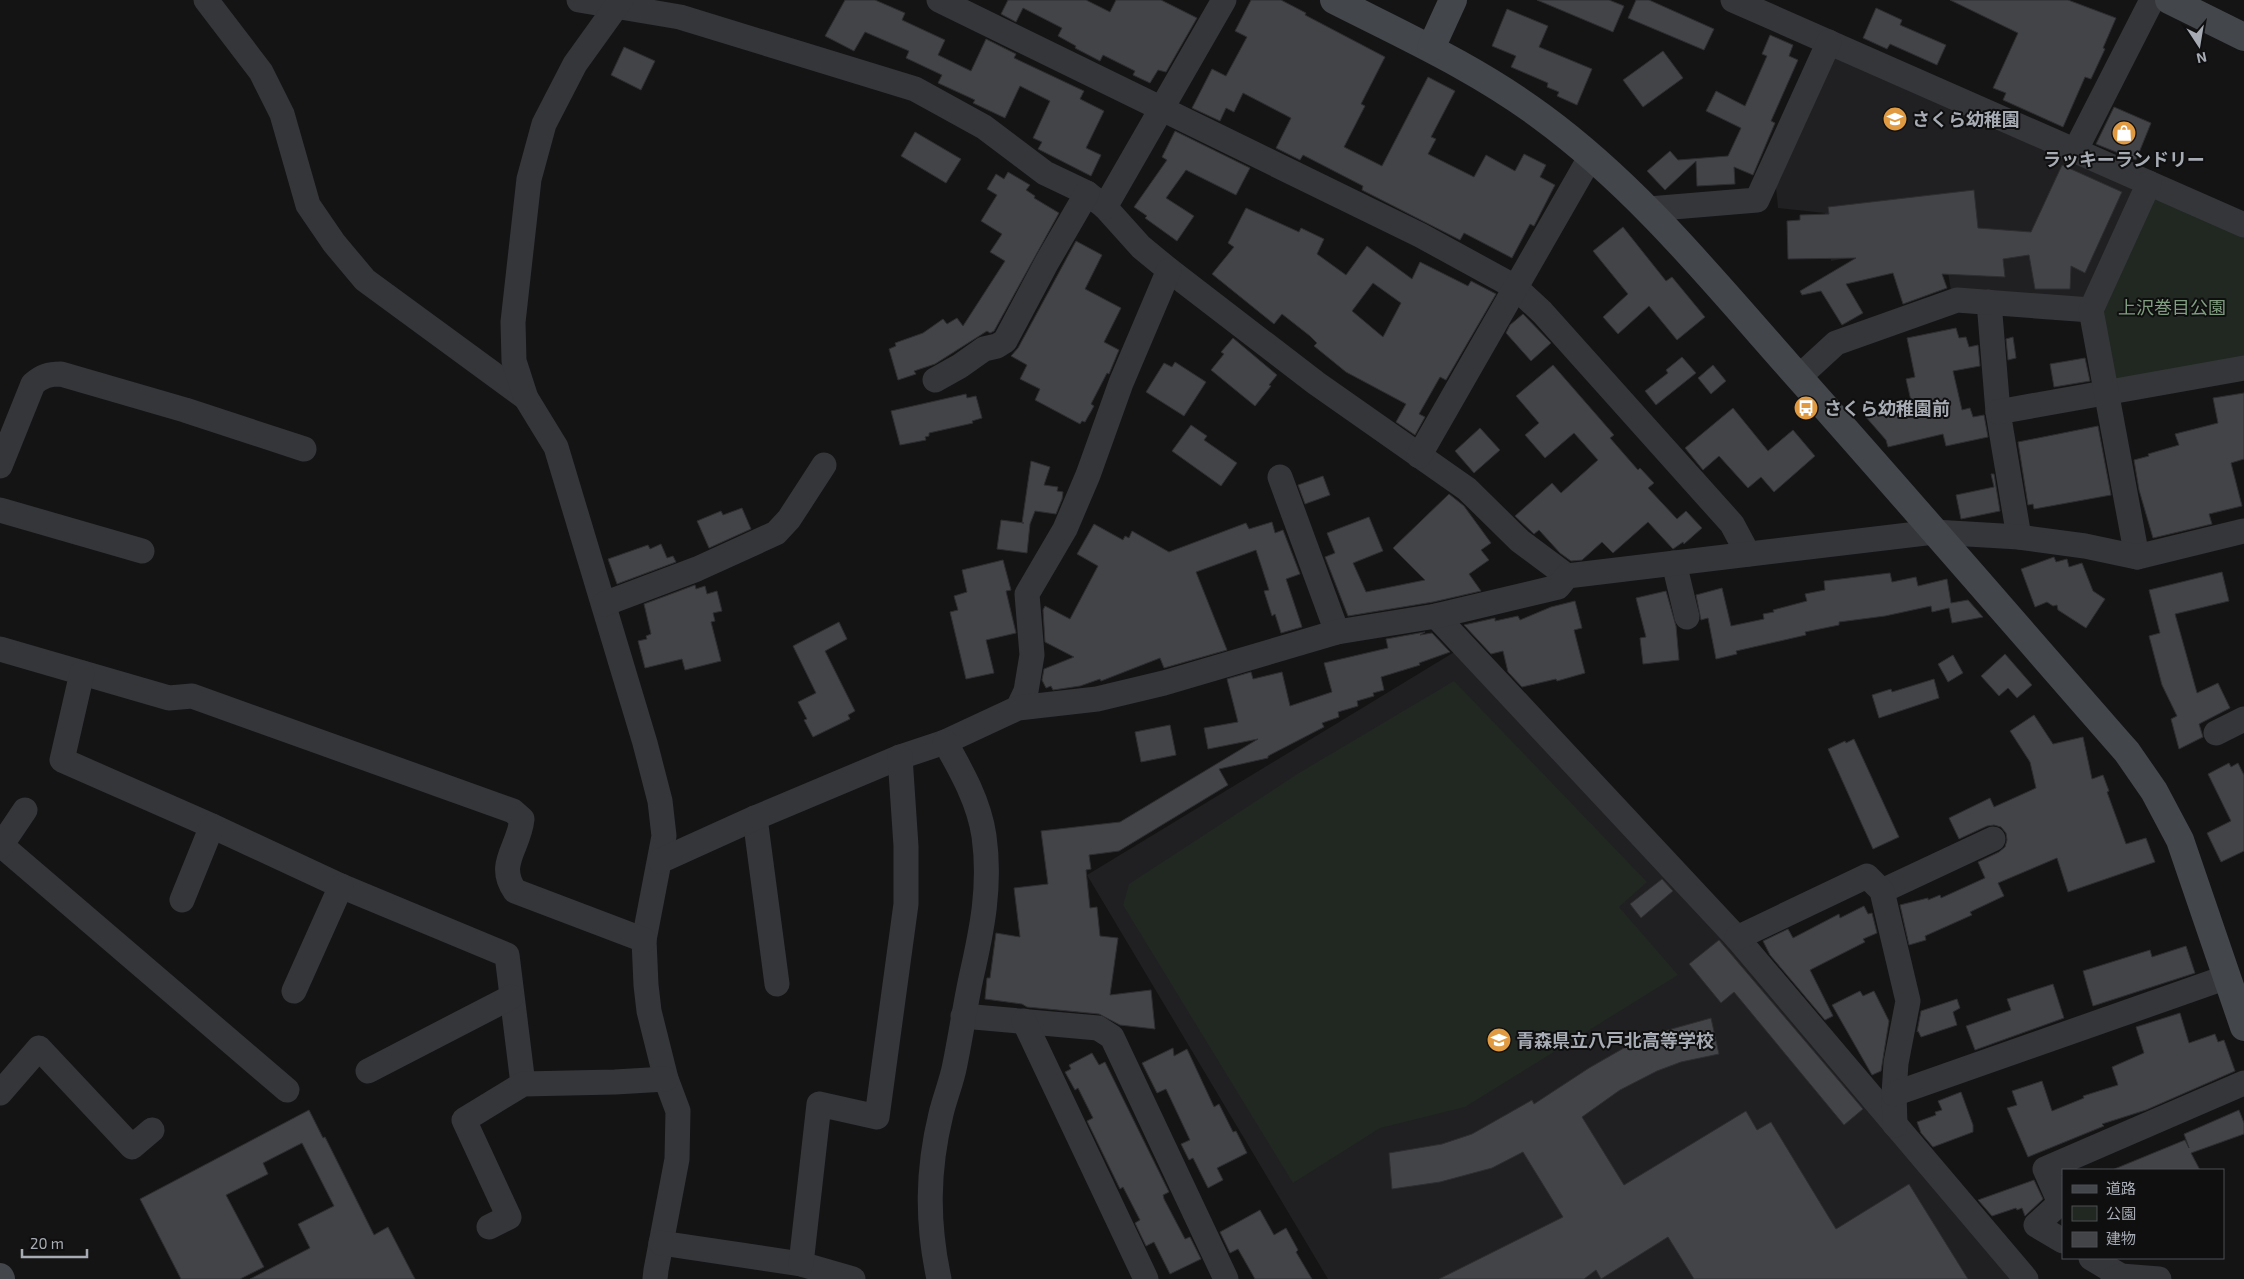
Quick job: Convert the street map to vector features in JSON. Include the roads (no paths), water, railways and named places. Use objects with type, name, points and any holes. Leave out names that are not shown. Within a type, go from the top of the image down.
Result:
[{"type":"street","points":[[206,0],[261,72],[282,114],[308,205],[334,244],[365,280],[526,398]]},
{"type":"street","points":[[580,0],[619,3],[680,17],[915,89],[984,127],[1045,173],[1096,200],[1141,247],[1169,270],[1316,383],[1467,490],[1520,541],[1567,576],[1934,532],[2019,537],[2085,546],[2137,557],[2243,534]]},
{"type":"street","points":[[939,0],[1420,235],[1515,287],[1542,312],[1732,524],[1748,554]]},
{"type":"street","points":[[935,380],[960,366],[984,349],[1006,341],[1047,262],[1096,200],[1160,109],[1224,0]]},
{"type":"street","points":[[1334,0],[1471,70],[1541,116],[1591,156],[1649,209],[1799,377],[2128,752],[2154,792],[2180,840],[2244,1027]]},
{"type":"street","points":[[1431,48],[1453,0]]},
{"type":"street","points":[[1733,0],[2244,225]]},
{"type":"street","points":[[2075,151],[2152,0]]},
{"type":"street","points":[[2169,0],[2244,37]]},
{"type":"street","points":[[619,3],[575,64],[544,124],[529,179],[513,322],[514,361],[526,398],[556,447],[645,743],[660,801],[664,836],[644,940],[649,1011],[666,1079],[678,1110],[677,1160],[661,1242],[656,1279]]},
{"type":"street","points":[[1649,209],[1757,200],[1829,42]]},
{"type":"street","points":[[1419,456],[1591,156]]},
{"type":"street","points":[[2137,557],[2091,310],[2149,183]]},
{"type":"street","points":[[1018,708],[1026,691],[1032,654],[1027,594],[1065,529],[1088,475],[1121,383],[1169,270]]},
{"type":"street","points":[[1799,377],[1836,343],[1957,300],[2091,310]]},
{"type":"street","points":[[1989,302],[1998,412],[2019,537]]},
{"type":"street","points":[[1998,412],[2244,368]]},
{"type":"street","points":[[0,466],[33,384],[39,378],[49,374],[60,374],[184,410],[304,449]]},
{"type":"street","points":[[604,604],[697,569],[776,533],[788,519],[824,465]]},
{"type":"street","points":[[1280,477],[1337,632]]},
{"type":"street","points":[[0,510],[142,552]]},
{"type":"street","points":[[1674,563],[1687,617]]},
{"type":"street","points":[[660,861],[755,818],[900,757],[945,742],[1018,708],[1097,699],[1164,683],[1337,632],[1436,616],[1558,587],[1567,576]]},
{"type":"street","points":[[1436,616],[1737,938],[2026,1279]]},
{"type":"street","points":[[0,650],[169,698],[192,696],[513,811],[522,819],[521,831],[506,867],[508,880],[515,891],[644,940]]},
{"type":"street","points":[[82,673],[62,760],[212,826],[341,886],[507,955],[523,1084]]},
{"type":"street","points":[[2216,733],[2244,719]]},
{"type":"street","points":[[939,1279],[932,1244],[929,1206],[934,1152],[941,1115],[955,1064],[963,1016],[985,915],[987,874],[984,835],[972,794],[966,778],[945,742]]},
{"type":"street","points":[[805,1270],[819,1104],[877,1116],[906,904],[906,846],[900,757]]},
{"type":"street","points":[[25,810],[0,846],[287,1090]]},
{"type":"street","points":[[755,818],[777,984]]},
{"type":"street","points":[[182,900],[212,826]]},
{"type":"street","points":[[1882,891],[1993,839]]},
{"type":"street","points":[[1737,938],[1867,876],[1882,891],[1908,1002],[1896,1063],[1895,1125]]},
{"type":"street","points":[[294,991],[341,886]]},
{"type":"street","points":[[1894,1094],[2227,977]]},
{"type":"street","points":[[368,1070],[511,997]]},
{"type":"street","points":[[963,1016],[1098,1028],[1112,1037],[1226,1279]]},
{"type":"street","points":[[1024,1021],[1146,1279]]},
{"type":"street","points":[[0,1093],[39,1048],[132,1147],[152,1130]]},
{"type":"street","points":[[489,1227],[509,1217],[464,1120],[523,1084],[666,1079]]},
{"type":"street","points":[[2062,1240],[2036,1225],[2060,1203],[2045,1169],[2244,1083]]},
{"type":"street","points":[[661,1242],[853,1279]]},
{"type":"street","points":[[2092,1259],[2117,1277],[2159,1279]]},
{"type":"place","name":"さくら幼稚園","points":[[1895,119]]},
{"type":"place","name":"ラッキーランドリー","points":[[2124,133]]},
{"type":"place","name":"さくら幼稚園前","points":[[1806,408]]},
{"type":"place","name":"青森県立八戸北高等学校","points":[[1499,1040]]},
{"type":"park label","name":"上沢巻目公園","points":[[2172,307]]}]
